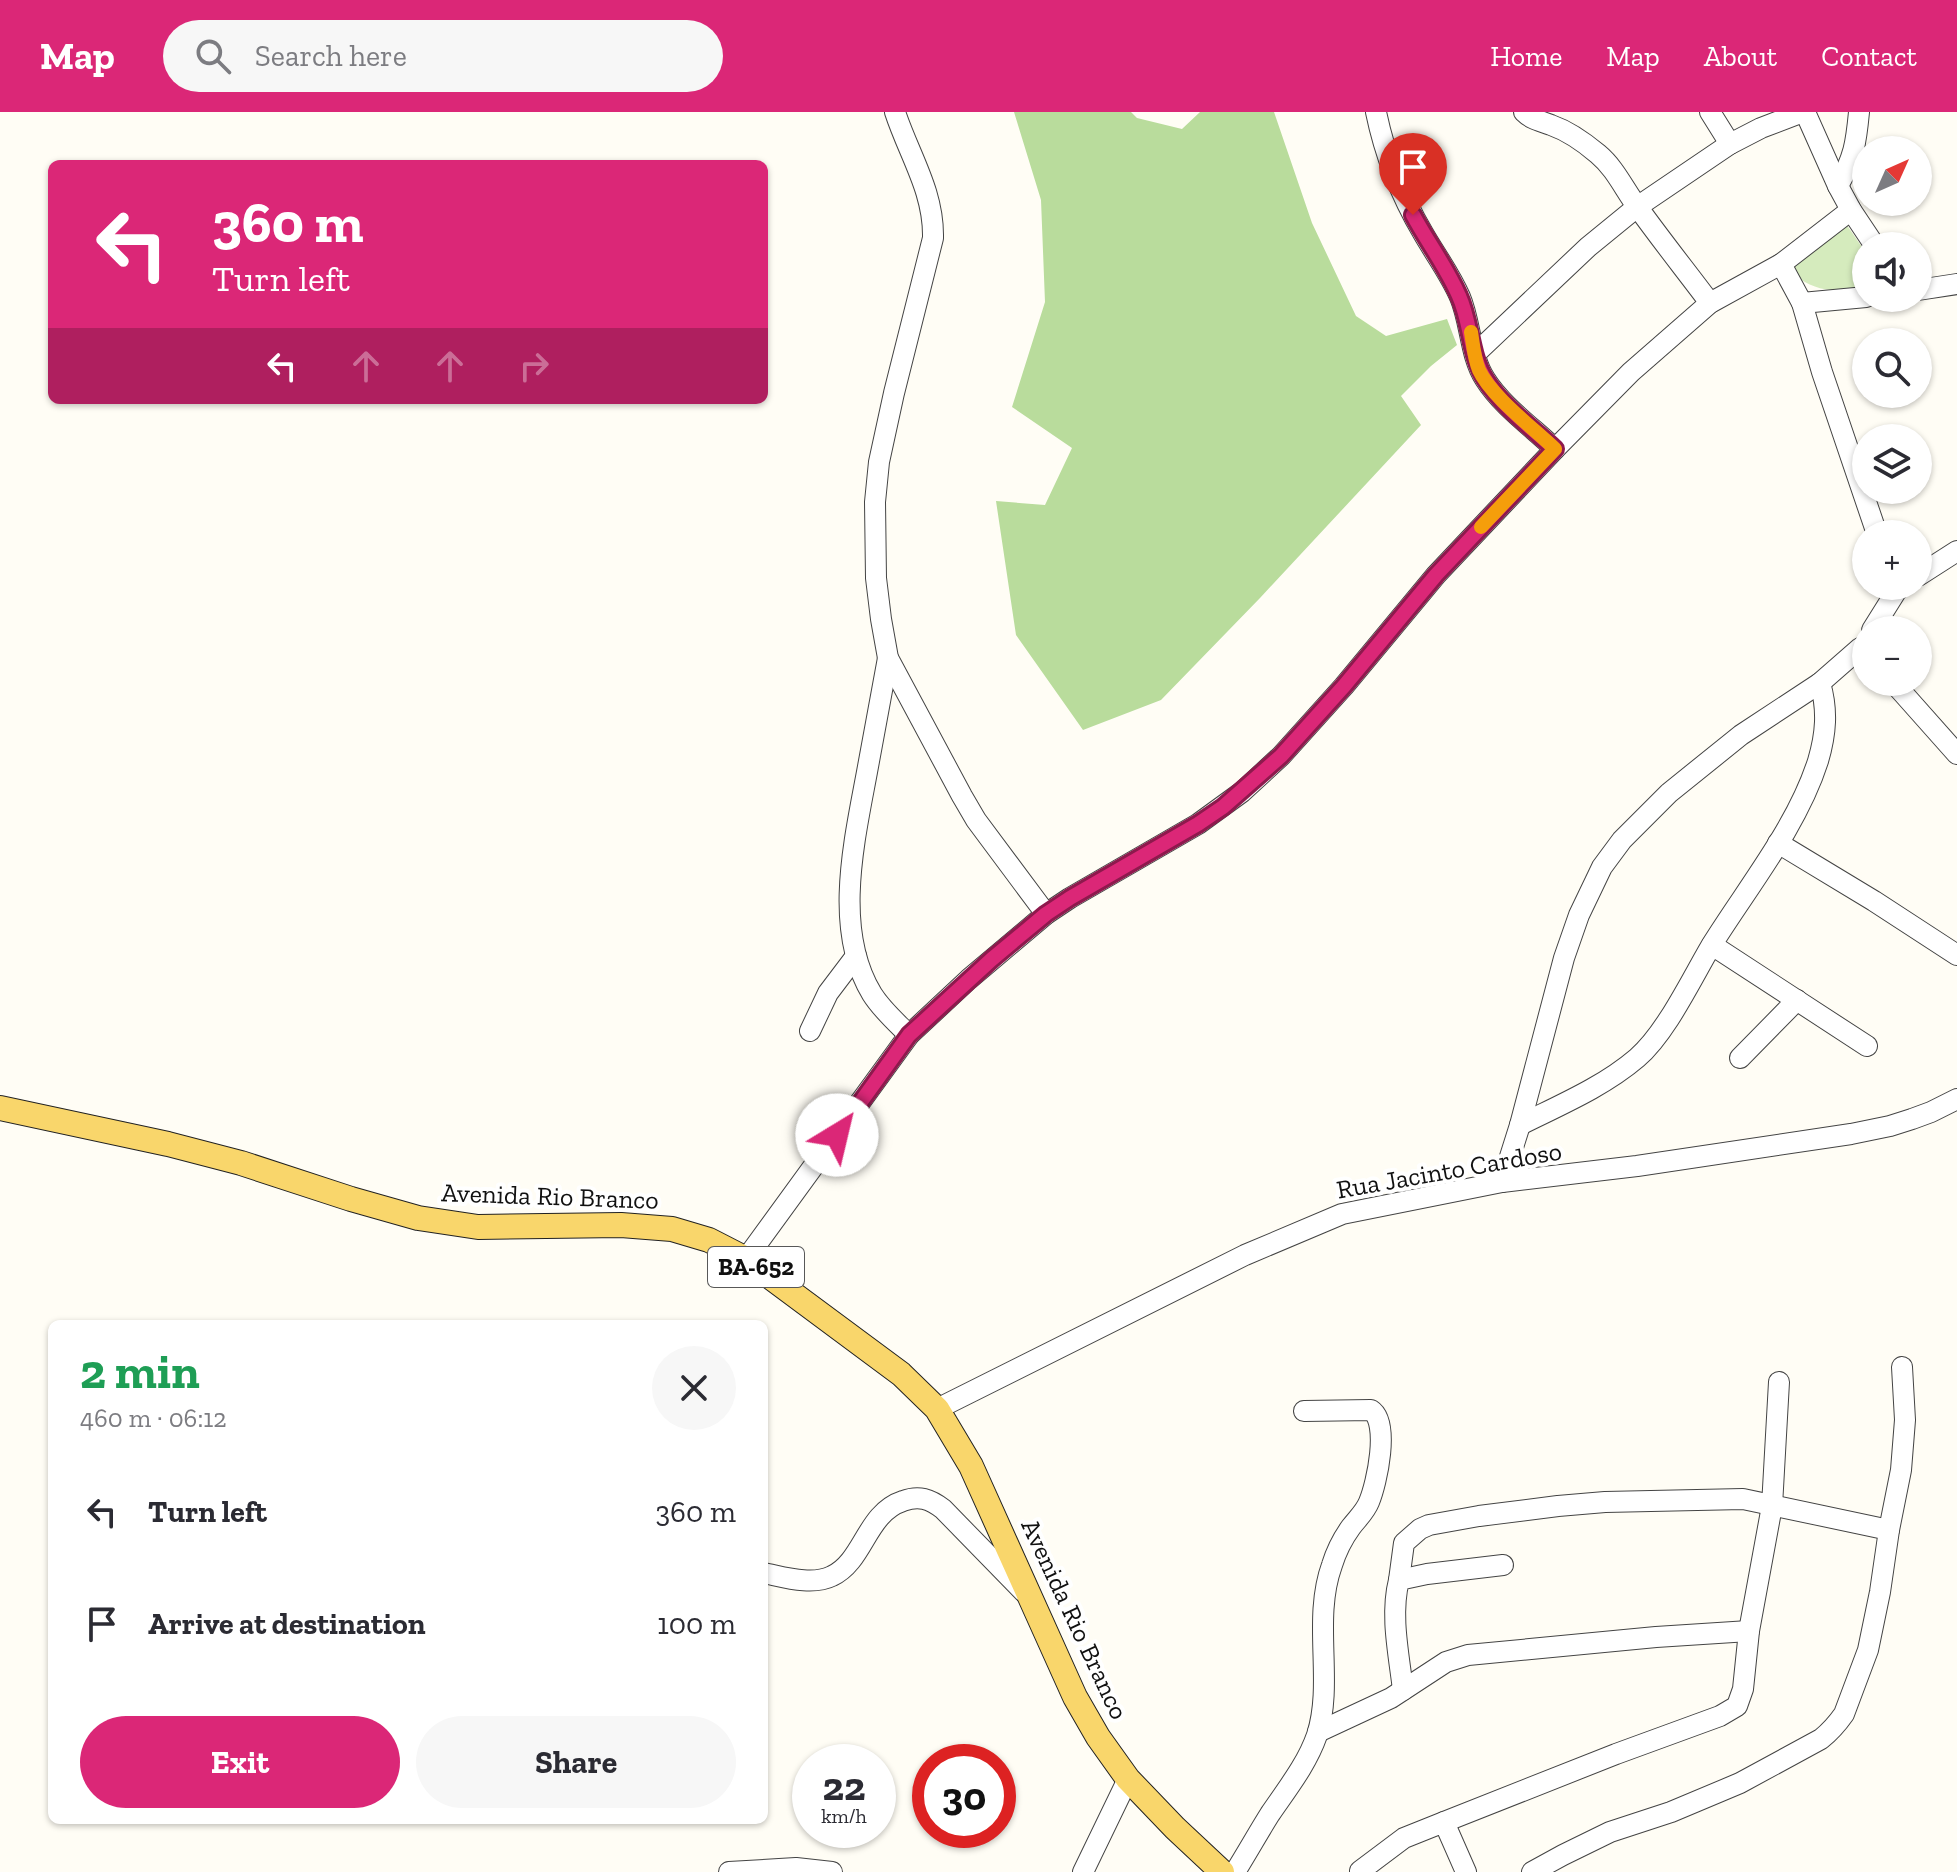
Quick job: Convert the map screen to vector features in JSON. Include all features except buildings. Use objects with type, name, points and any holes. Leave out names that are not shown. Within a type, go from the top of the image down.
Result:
[{"type":"main road","name":"Avenida Rio Branco","points":[[0,1108],[183,1147],[418,1218],[478,1227],[621,1225],[672,1229],[709,1240],[746,1259],[901,1374],[937,1409],[971,1466],[1075,1697],[1098,1737],[1128,1779],[1222,1872]]},
{"type":"street","points":[[895,112],[934,216],[931,248],[882,448],[875,502],[876,578],[888,658],[976,820],[1046,914]]},
{"type":"street","points":[[1376,112],[1392,171],[1422,232],[1459,295],[1479,369],[1500,398],[1555,449]]},
{"type":"street","points":[[1524,112],[1590,147],[1611,167],[1637,207],[1710,303]]},
{"type":"street","points":[[1710,112],[1730,144]]},
{"type":"street","points":[[1475,354],[1588,247],[1637,207],[1730,144],[1804,112],[1838,186],[1866,232]]},
{"type":"street","points":[[1838,186],[1851,162],[1859,112]]},
{"type":"street","points":[[746,1259],[909,1035],[1046,914],[1223,807],[1281,756],[1436,575],[1631,372],[1710,303],[1781,264],[1851,210]]},
{"type":"street","points":[[1781,264],[1802,303],[1872,520]]},
{"type":"street","points":[[1932,288],[1957,284]]},
{"type":"street","points":[[1802,303],[1852,298]]},
{"type":"street","points":[[1932,567],[1957,551]]},
{"type":"street","points":[[1502,1182],[1564,958],[1579,915],[1602,867],[1622,840],[1669,793],[1741,735],[1820,683],[1852,657]]},
{"type":"street","points":[[888,658],[854,841],[850,881],[851,930],[856,956],[872,994],[909,1035]]},
{"type":"street","points":[[1520,1125],[1591,1089],[1637,1058],[1655,1039],[1778,843],[1807,791],[1824,740],[1826,710],[1820,683]]},
{"type":"street","points":[[1905,696],[1957,754]]},
{"type":"street","points":[[1778,843],[1957,955]]},
{"type":"street","points":[[1712,945],[1867,1046]]},
{"type":"street","points":[[810,1031],[828,993],[856,956]]},
{"type":"street","points":[[1740,1058],[1797,1000]]},
{"type":"street","name":"Rua Jacinto Cardoso","points":[[937,1409],[1245,1255],[1342,1214],[1502,1182],[1637,1166],[1851,1134],[1912,1119],[1957,1099]]},
{"type":"street","points":[[1532,1872],[1610,1832],[1671,1812],[1740,1783],[1810,1745],[1831,1731],[1844,1714],[1868,1650],[1901,1470],[1904,1440],[1902,1367]]},
{"type":"street","points":[[1360,1871],[1404,1838],[1720,1716],[1737,1706],[1743,1689],[1749,1631],[1772,1506],[1779,1382]]},
{"type":"street","points":[[1235,1872],[1308,1757],[1318,1732],[1322,1705],[1322,1626],[1331,1566],[1372,1493],[1381,1443],[1380,1422],[1371,1410],[1304,1411]]},
{"type":"street","points":[[768,1574],[809,1580],[833,1576],[849,1562],[887,1508],[910,1498],[923,1498],[943,1509],[1032,1601]]},
{"type":"street","points":[[1403,1690],[1396,1589],[1404,1543],[1429,1525],[1512,1511],[1605,1502],[1722,1498],[1743,1499],[1889,1530]]},
{"type":"street","points":[[1399,1580],[1503,1565]]},
{"type":"street","points":[[1318,1732],[1374,1707],[1446,1662],[1482,1652],[1749,1631]]},
{"type":"street","points":[[1083,1872],[1128,1779]]},
{"type":"street","points":[[1444,1822],[1466,1872]]},
{"type":"street","points":[[729,1872],[796,1868],[832,1872]]},
{"type":"green space","points":[[1014,112],[1131,112],[1137,118],[1182,129],[1200,112],[1274,112],[1312,223],[1356,316],[1386,336],[1447,319],[1457,345],[1401,396],[1421,425],[1161,700],[1083,730],[1016,635],[996,501],[1045,505],[1072,448],[1012,407],[1045,302],[1041,200]]},
{"type":"green space","points":[[1842,218],[1852,233],[1852,288],[1828,290],[1811,285],[1793,274],[1792,263]]},
{"type":"slow traffic","points":[[1471,332],[1479,369],[1486,381],[1555,449],[1481,527]]},
{"type":"route","points":[[837,1135],[909,1035],[992,959],[1070,898],[1223,807],[1281,756],[1436,575],[1555,449],[1486,381],[1479,369],[1459,295],[1413,215]]}]
